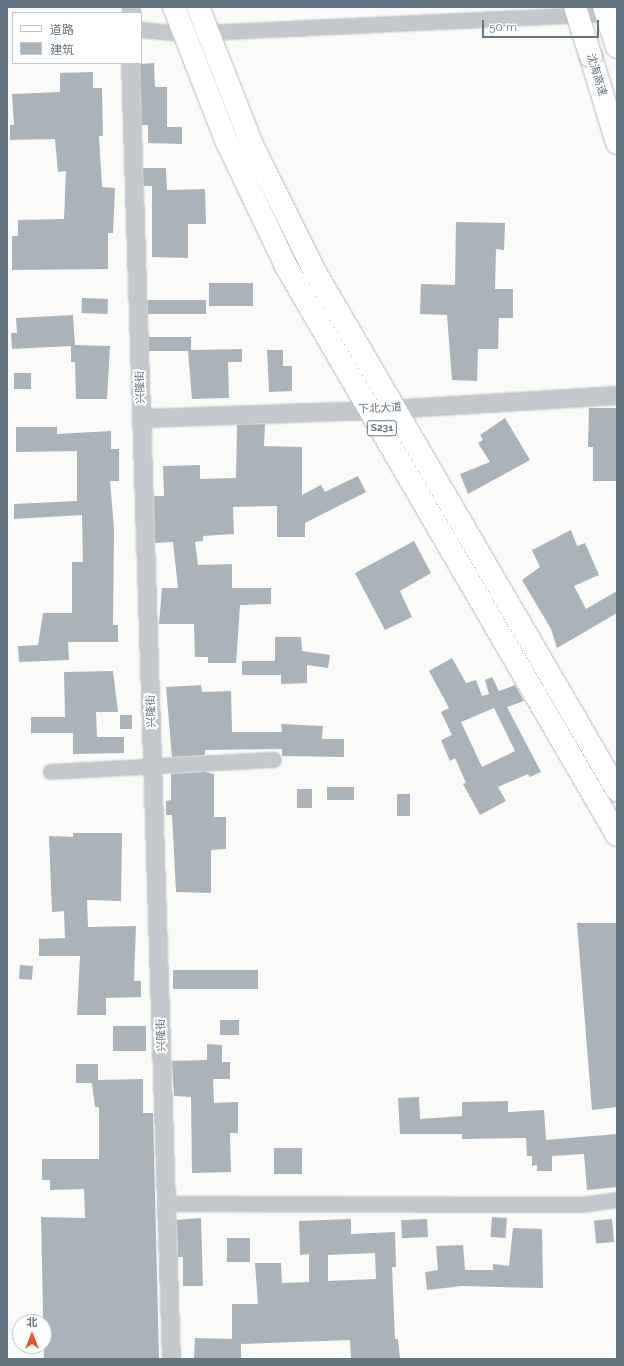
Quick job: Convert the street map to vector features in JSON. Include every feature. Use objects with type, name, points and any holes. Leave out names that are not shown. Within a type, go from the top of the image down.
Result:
[{"type":"main road","name":"S231","points":[[174,7],[183,34],[226,140],[286,266],[372,410],[617,835]]},
{"type":"main road","name":"S231","points":[[198,7],[252,147],[311,265],[617,790]]},
{"type":"main road","name":"沈海高速","points":[[575,7],[617,143]]},
{"type":"main road","points":[[604,7],[617,47]]},
{"type":"street","points":[[142,30],[183,34],[617,14]]},
{"type":"street","name":"兴隆街","points":[[130,64],[168,1204],[171,1359]]},
{"type":"street","name":"下北大道","points":[[142,418],[396,409],[617,395]]},
{"type":"street","points":[[51,772],[153,768],[274,760]]},
{"type":"street","points":[[168,1204],[582,1206],[617,1200]]},
{"type":"building","points":[[154,63],[155,87],[167,87],[167,127],[182,127],[182,144],[148,143],[148,125],[142,125],[140,64]]},
{"type":"building","points":[[93,72],[93,88],[102,88],[103,136],[99,136],[102,187],[115,188],[113,233],[108,233],[108,269],[12,270],[12,236],[18,236],[18,220],[64,219],[66,171],[58,172],[55,139],[10,140],[10,125],[14,125],[12,94],[60,92],[60,73]]},
{"type":"building","points":[[143,168],[166,168],[167,190],[205,189],[206,224],[188,224],[188,258],[152,257],[152,186],[144,186]]},
{"type":"building","points":[[456,222],[505,223],[504,250],[496,249],[495,289],[513,289],[513,318],[499,318],[498,349],[478,349],[477,381],[452,380],[447,315],[420,314],[421,284],[455,285]]},
{"type":"building","points":[[209,283],[253,283],[253,306],[209,306]]},
{"type":"building","points":[[82,298],[108,299],[107,314],[81,313]]},
{"type":"building","points":[[148,300],[206,300],[206,314],[148,314]]},
{"type":"building","points":[[73,315],[75,345],[110,346],[107,399],[76,399],[75,362],[71,362],[71,346],[12,349],[11,333],[17,333],[16,318]]},
{"type":"building","points":[[149,337],[191,337],[191,350],[242,349],[242,362],[228,362],[229,398],[192,399],[188,351],[149,351]]},
{"type":"building","points":[[267,350],[283,350],[283,366],[292,366],[292,391],[269,392]]},
{"type":"building","points":[[14,373],[31,373],[31,389],[14,389]]},
{"type":"building","points":[[589,408],[617,408],[617,481],[593,481],[593,447],[588,447]]},
{"type":"building","points":[[505,418],[530,460],[468,494],[460,474],[490,462],[478,443],[483,440],[480,435]]},
{"type":"building","points":[[265,424],[264,446],[302,447],[302,495],[321,485],[325,492],[358,476],[366,492],[305,523],[305,537],[277,537],[277,506],[233,507],[234,534],[203,536],[203,541],[195,542],[198,565],[232,564],[232,588],[271,588],[271,604],[240,605],[236,663],[208,663],[208,657],[195,657],[194,624],[159,624],[162,588],[178,588],[173,542],[155,543],[154,496],[164,496],[163,466],[200,465],[200,479],[236,478],[237,425]]},
{"type":"building","points":[[16,427],[57,427],[57,434],[111,431],[111,449],[119,449],[119,481],[110,481],[114,529],[113,625],[118,625],[118,642],[68,642],[69,660],[19,662],[18,646],[38,645],[43,613],[72,613],[72,562],[83,562],[82,515],[14,519],[14,504],[77,501],[77,451],[16,452]]},
{"type":"building","points":[[571,530],[577,546],[585,543],[599,575],[574,586],[586,609],[617,591],[617,613],[557,648],[551,629],[522,580],[540,567],[532,550]]},
{"type":"building","points":[[414,541],[431,573],[400,591],[412,617],[385,630],[355,573]]},
{"type":"building","points":[[275,637],[301,637],[302,651],[330,655],[328,668],[307,665],[307,683],[281,684],[281,675],[242,675],[242,661],[275,661]]},
{"type":"building","points":[[452,658],[466,683],[476,680],[482,696],[489,694],[485,680],[492,677],[499,691],[515,685],[524,701],[507,707],[541,772],[530,777],[528,774],[498,787],[506,801],[480,815],[463,784],[466,783],[455,758],[450,761],[441,740],[452,735],[441,712],[449,708],[429,671]],"holes":[[[494,708],[515,751],[482,767],[461,722]]]},
{"type":"building","points":[[113,671],[118,712],[96,712],[97,737],[124,737],[124,753],[73,754],[73,733],[31,733],[31,717],[65,717],[64,672]]},
{"type":"building","points":[[201,685],[202,692],[231,691],[232,732],[282,732],[281,724],[323,726],[322,739],[344,739],[344,757],[282,756],[282,749],[205,750],[205,755],[172,757],[166,687]]},
{"type":"building","points":[[120,715],[132,715],[132,729],[120,729]]},
{"type":"building","points":[[205,772],[214,774],[214,817],[226,817],[226,849],[211,850],[211,893],[176,892],[172,815],[166,815],[166,801],[171,800],[171,774]]},
{"type":"building","points":[[327,787],[354,787],[354,800],[327,800]]},
{"type":"building","points":[[297,789],[312,789],[312,808],[297,808]]},
{"type":"building","points":[[397,794],[410,794],[410,816],[397,816]]},
{"type":"building","points":[[73,833],[122,833],[121,901],[87,900],[88,927],[136,926],[134,981],[141,981],[141,997],[106,998],[106,1015],[77,1015],[80,956],[39,956],[39,939],[65,938],[64,911],[52,912],[49,836],[73,837]]},
{"type":"building","points":[[577,923],[617,923],[617,1107],[592,1110]]},
{"type":"building","points":[[20,965],[33,966],[32,980],[19,979]]},
{"type":"building","points":[[173,970],[258,970],[258,989],[173,989]]},
{"type":"building","points":[[220,1020],[239,1020],[239,1035],[220,1035]]},
{"type":"building","points":[[113,1026],[146,1026],[146,1051],[113,1051]]},
{"type":"building","points":[[207,1044],[222,1045],[222,1062],[230,1062],[230,1079],[213,1079],[214,1103],[238,1102],[238,1133],[230,1133],[231,1172],[192,1173],[191,1097],[174,1096],[172,1061],[207,1060]]},
{"type":"building","points":[[76,1064],[98,1064],[98,1080],[143,1079],[143,1113],[153,1113],[159,1359],[44,1359],[44,1354],[52,1354],[52,1314],[43,1314],[41,1217],[85,1218],[84,1189],[50,1190],[50,1180],[42,1180],[42,1159],[99,1159],[99,1107],[95,1107],[92,1083],[76,1083]]},
{"type":"building","points":[[419,1097],[420,1119],[462,1116],[462,1102],[508,1101],[508,1112],[544,1110],[546,1140],[617,1134],[617,1187],[587,1190],[584,1154],[552,1156],[552,1171],[537,1171],[537,1165],[532,1166],[532,1156],[527,1156],[526,1138],[462,1139],[462,1134],[400,1134],[398,1098]]},
{"type":"building","points":[[274,1148],[302,1148],[302,1174],[274,1174]]},
{"type":"building","points":[[492,1217],[507,1218],[506,1238],[491,1237]]},
{"type":"building","points":[[201,1218],[203,1286],[183,1286],[183,1257],[178,1257],[177,1220]]},
{"type":"building","points":[[351,1219],[351,1234],[395,1232],[396,1267],[392,1267],[395,1339],[398,1339],[400,1359],[351,1359],[350,1340],[241,1344],[241,1359],[194,1359],[195,1338],[232,1339],[232,1304],[258,1304],[255,1263],[281,1263],[282,1283],[309,1282],[309,1254],[300,1255],[299,1221]],"holes":[[[375,1253],[376,1279],[328,1281],[328,1255]]]},
{"type":"building","points":[[427,1219],[428,1237],[402,1238],[401,1220]]},
{"type":"building","points":[[612,1219],[614,1242],[596,1243],[594,1221]]},
{"type":"building","points":[[513,1228],[542,1229],[543,1288],[462,1286],[427,1290],[425,1272],[438,1270],[436,1246],[463,1245],[465,1270],[493,1270],[493,1264],[509,1266]]},
{"type":"building","points":[[227,1238],[250,1238],[250,1262],[227,1262]]}]
